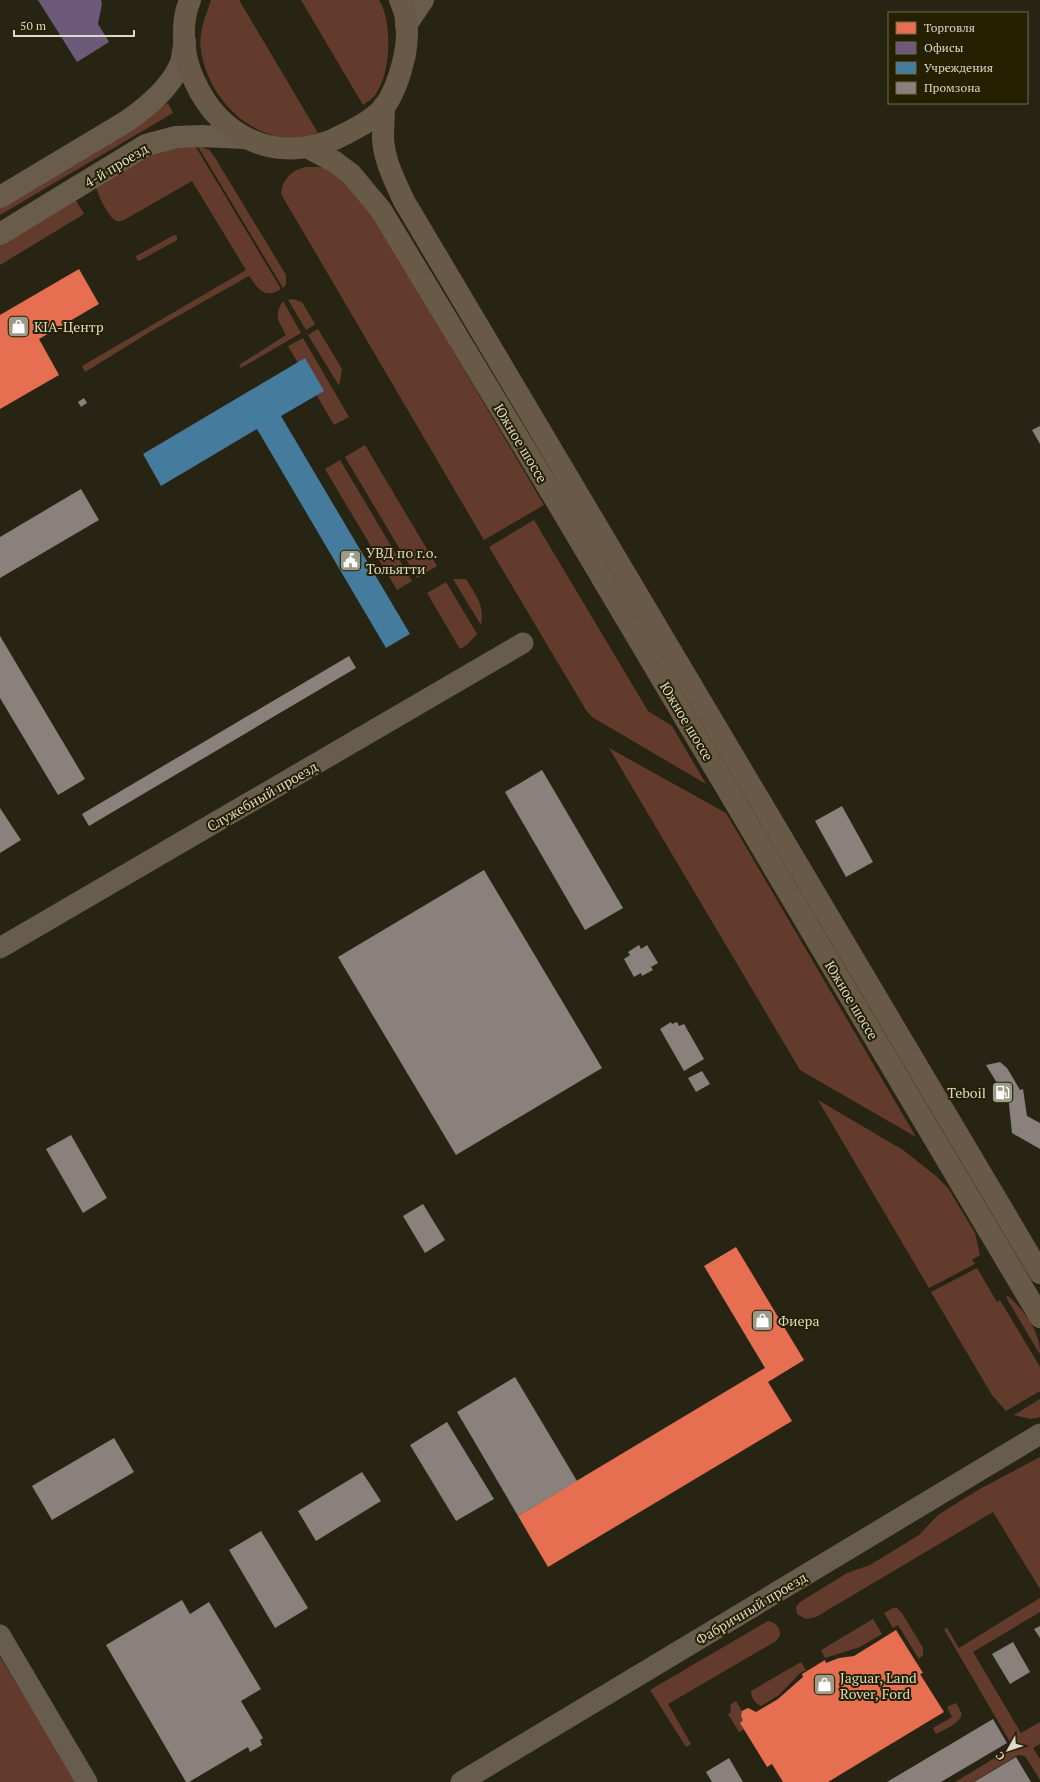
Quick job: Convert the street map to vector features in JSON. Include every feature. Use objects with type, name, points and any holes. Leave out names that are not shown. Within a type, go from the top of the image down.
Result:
[{"type":"main road","points":[[190,0],[184,22],[186,56],[190,73],[199,92],[211,110],[226,125],[245,138],[276,148],[293,149],[309,148],[325,144],[374,117],[384,106],[396,85],[406,47],[406,24],[400,0]]},
{"type":"main road","points":[[406,24],[422,0]]},
{"type":"main road","points":[[0,197],[127,121],[146,107],[164,90],[180,65],[185,41]]},
{"type":"main road","name":"Южное шоссе","points":[[384,106],[383,139],[385,155],[391,174],[404,201],[1040,1273]]},
{"type":"main road","name":"4-й проезд","points":[[0,234],[146,145],[176,137],[202,136],[245,138]]},
{"type":"main road","name":"Южное шоссе","points":[[309,148],[334,162],[351,174],[381,210],[565,515],[1040,1317]]},
{"type":"street","name":"Служебный проезд","points":[[0,948],[523,643]]},
{"type":"street","name":"Фабричный проезд","points":[[461,1782],[1040,1434]]},
{"type":"street","points":[[0,1635],[87,1782]]},
{"type":"shaded area","points":[[211,0],[239,0],[318,133],[295,140],[265,133],[251,126],[227,106],[210,79],[204,65],[200,44],[205,18]]},
{"type":"shaded area","points":[[301,0],[379,0],[387,21],[387,62],[380,86],[374,96],[363,105]]},
{"type":"shaded area","points":[[168,103],[173,113],[0,215],[0,202]]},
{"type":"shaded area","points":[[194,144],[281,289],[275,292],[266,293],[259,288],[249,276],[153,330],[85,372],[82,366],[246,270],[192,181],[121,221],[116,221],[112,218],[106,210],[99,195],[96,187],[147,149]]},
{"type":"shaded area","points":[[197,145],[209,150],[214,156],[286,275],[286,284],[283,288]]},
{"type":"shaded area","points":[[305,167],[330,169],[362,197],[544,505],[484,540],[281,194],[283,184],[288,176],[291,173]]},
{"type":"shaded area","points":[[72,199],[77,202],[84,214],[0,265],[0,237]]},
{"type":"shaded area","points":[[174,235],[177,236],[177,240],[139,261],[137,260],[136,256]]},
{"type":"shaded area","points":[[293,299],[302,302],[315,324],[306,330],[288,300]]},
{"type":"shaded area","points":[[283,301],[301,333],[241,368],[239,365],[286,335],[278,319],[278,311]]},
{"type":"shaded area","points":[[318,329],[342,369],[339,386],[308,335]]},
{"type":"shaded area","points":[[303,338],[349,417],[334,425],[288,346]]},
{"type":"shaded area","points":[[365,445],[437,566],[417,578],[345,457]]},
{"type":"shaded area","points":[[340,460],[412,581],[397,590],[325,469]]},
{"type":"shaded area","points":[[534,520],[648,711],[672,726],[706,784],[592,717],[586,710],[489,547]]},
{"type":"shaded area","points":[[453,579],[466,579],[473,590],[481,606],[481,625]]},
{"type":"shaded area","points":[[446,582],[477,634],[467,645],[460,649],[427,593]]},
{"type":"shaded area","points":[[609,748],[726,813],[916,1137],[800,1070]]},
{"type":"shaded area","points":[[818,1100],[903,1150],[936,1176],[948,1188],[975,1233],[980,1255],[972,1260],[975,1264],[929,1288]]},
{"type":"shaded area","points":[[977,1268],[997,1302],[1000,1300],[1040,1367],[1040,1391],[1006,1411],[992,1395],[931,1292]]},
{"type":"shaded area","points":[[1008,1296],[1025,1314],[1034,1328],[1039,1344],[1039,1353],[1006,1297]]},
{"type":"shaded area","points":[[1040,1399],[1040,1417],[1031,1419],[1014,1415]]},
{"type":"shaded area","points":[[1040,1457],[1040,1589],[993,1512],[816,1617],[806,1619],[797,1614],[796,1607],[800,1602],[847,1573],[870,1565],[919,1535],[938,1515],[978,1490]]},
{"type":"shaded area","points":[[1040,1598],[1040,1612],[973,1652],[1021,1733],[1040,1722],[1040,1744],[1033,1748],[1040,1759],[1040,1780],[1025,1756],[1018,1755],[973,1782],[955,1782],[1013,1747],[944,1629],[947,1628],[959,1648]]},
{"type":"shaded area","points":[[893,1608],[897,1608],[902,1613],[923,1648],[923,1655],[919,1659],[898,1625],[893,1628],[884,1613]]},
{"type":"shaded area","points":[[873,1619],[882,1634],[860,1647],[825,1658],[821,1650]]},
{"type":"shaded area","points":[[768,1621],[776,1624],[779,1628],[780,1636],[776,1641],[668,1704],[691,1744],[686,1747],[650,1690]]},
{"type":"shaded area","points":[[0,1657],[77,1782],[0,1782]]},
{"type":"shaded area","points":[[801,1662],[806,1670],[800,1673],[779,1695],[761,1706],[755,1702],[751,1691]]},
{"type":"shaded area","points":[[736,1701],[745,1716],[748,1727],[739,1732],[728,1714],[731,1712],[730,1705]]},
{"type":"shaded area","points":[[956,1703],[962,1714],[960,1718],[951,1726],[936,1734],[933,1728],[952,1717],[947,1707]]},
{"type":"building: Торговля","points":[[79,269],[99,304],[39,339],[59,375],[0,409],[0,315]]},
{"type":"building: Торговля","points":[[736,1247],[804,1360],[768,1382],[792,1421],[548,1567],[518,1516],[765,1368],[704,1266]]},
{"type":"building: Торговля","points":[[896,1630],[923,1673],[920,1674],[944,1712],[828,1782],[783,1782],[772,1764],[767,1767],[740,1723],[743,1720],[741,1716],[742,1711],[748,1708],[756,1712],[778,1699],[803,1677],[802,1674],[825,1660],[826,1663],[839,1658],[854,1656]]},
{"type":"building: Офисы","points":[[38,0],[101,0],[102,3],[98,24],[109,42],[77,62]]},
{"type":"building: Учреждения","name":"УВД по г.о. Тольятти","points":[[305,358],[324,391],[281,416],[410,634],[386,648],[257,429],[161,486],[143,454]]},
{"type":"building: Промзона","points":[[84,398],[87,403],[81,407],[78,402]]},
{"type":"building: Промзона","points":[[1040,426],[1040,444],[1032,430]]},
{"type":"building: Промзона","points":[[81,489],[99,520],[0,578],[0,537]]},
{"type":"building: Промзона","points":[[0,636],[85,779],[58,795],[0,698]]},
{"type":"building: Промзона","points":[[349,656],[356,668],[89,826],[82,814]]},
{"type":"building: Промзона","points":[[542,770],[623,908],[585,930],[505,792]]},
{"type":"building: Промзона","points":[[842,806],[873,862],[846,877],[815,821]]},
{"type":"building: Промзона","points":[[0,808],[21,840],[0,853]]},
{"type":"building: Промзона","points":[[484,870],[602,1068],[456,1155],[338,957]]},
{"type":"building: Промзона","points":[[639,945],[641,949],[647,945],[658,963],[651,967],[653,970],[642,976],[641,973],[634,977],[624,959],[630,955],[628,952]]},
{"type":"building: Промзона","points":[[671,1022],[672,1024],[677,1022],[679,1026],[684,1024],[704,1059],[684,1071],[660,1029]]},
{"type":"building: Промзона","points":[[1000,1062],[1007,1068],[1020,1090],[1023,1089],[1027,1116],[1040,1123],[1040,1149],[1012,1133],[1008,1095],[1005,1096],[986,1065]]},
{"type":"building: Промзона","points":[[702,1071],[710,1084],[696,1092],[688,1078]]},
{"type":"building: Промзона","points":[[71,1135],[107,1198],[83,1213],[46,1149]]},
{"type":"building: Промзона","points":[[423,1204],[445,1240],[425,1253],[403,1216]]},
{"type":"building: Промзона","points":[[515,1377],[577,1481],[518,1516],[457,1412]]},
{"type":"building: Промзона","points":[[447,1422],[494,1499],[456,1521],[410,1445]]},
{"type":"building: Промзона","points":[[114,1438],[134,1472],[52,1520],[32,1486]]},
{"type":"building: Промзона","points":[[362,1472],[381,1501],[316,1541],[298,1511]]},
{"type":"building: Промзона","points":[[261,1531],[308,1608],[275,1628],[229,1550]]},
{"type":"building: Промзона","points":[[182,1600],[190,1614],[209,1602],[261,1689],[241,1701],[263,1738],[260,1740],[262,1745],[250,1752],[248,1747],[189,1782],[186,1782],[106,1645]]},
{"type":"building: Промзона","points":[[1040,1626],[1040,1638],[1034,1629]]},
{"type":"building: Промзона","points":[[1013,1642],[1030,1672],[1010,1684],[992,1654]]},
{"type":"building: Промзона","points":[[993,1719],[1007,1743],[941,1782],[887,1782]]},
{"type":"building: Промзона","points":[[1016,1757],[1031,1782],[974,1782]]},
{"type":"building: Промзона","points":[[729,1758],[743,1782],[712,1782],[706,1772]]},
{"type":"place","name":"KIA-Центр","points":[[19,326]]},
{"type":"place","name":"УВД по г.о. Тольятти","points":[[350,560]]},
{"type":"place","name":"Teboil","points":[[1002,1092]]},
{"type":"place","name":"Фиера","points":[[763,1320]]},
{"type":"place","name":"Jaguar, Land Rover, Ford","points":[[824,1685]]}]
